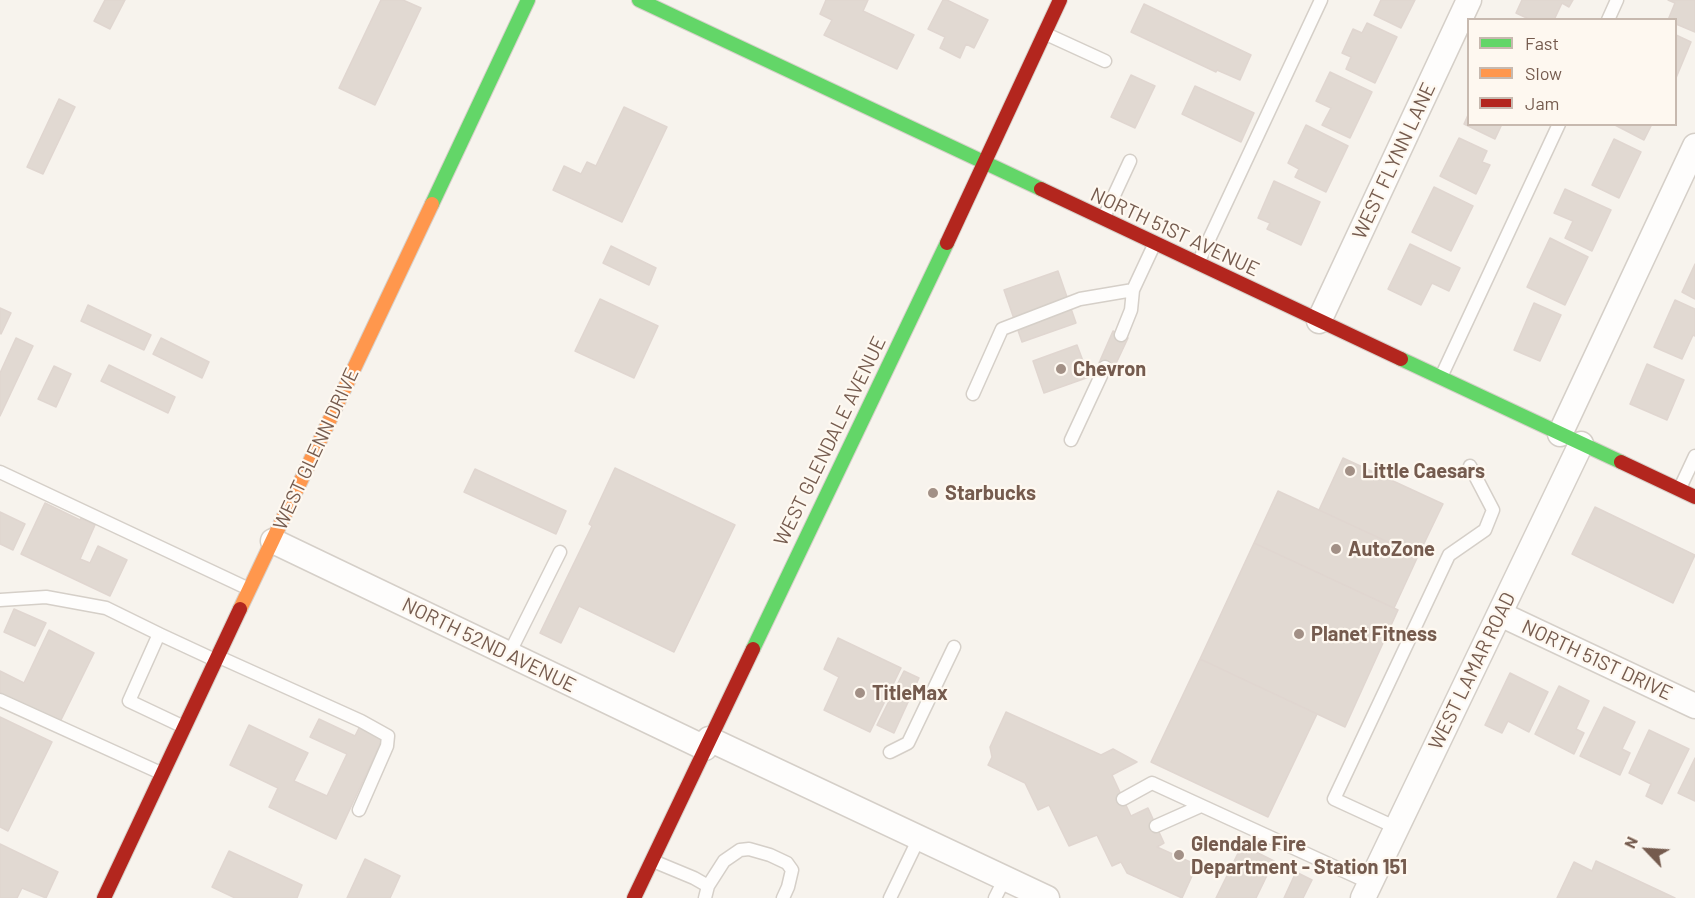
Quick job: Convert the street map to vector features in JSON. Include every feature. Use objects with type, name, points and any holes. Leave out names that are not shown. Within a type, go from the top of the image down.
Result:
[{"type":"main road","name":"WEST GLENN DRIVE","points":[[104,898],[528,0]]},
{"type":"main road","name":"NORTH 51ST AVENUE","points":[[639,0],[681,9],[984,164],[1695,497]]},
{"type":"main road","name":"WEST GLENDALE AVENUE","points":[[634,898],[1060,0]]},
{"type":"street","name":"WEST FLYNN LANE","points":[[1319,321],[1469,0]]},
{"type":"street","name":"WEST LAMAR ROAD","points":[[1367,891],[1500,614],[1695,146]]},
{"type":"street","name":"NORTH 52ND AVENUE","points":[[273,542],[510,654],[919,838],[1000,888],[1047,898]]},
{"type":"street","name":"NORTH 51ST DRIVE","points":[[1500,614],[1695,706]]},
{"type":"lane","points":[[1197,264],[1321,0]]},
{"type":"lane","points":[[1609,18],[1617,0]]},
{"type":"lane","points":[[1045,33],[1105,61]]},
{"type":"lane","points":[[1440,378],[1558,126]]},
{"type":"lane","points":[[1102,220],[1130,161]]},
{"type":"lane","points":[[1121,335],[1131,310],[1133,290],[1155,244]]},
{"type":"lane","points":[[973,394],[1002,329],[1080,299],[1133,290]]},
{"type":"lane","points":[[1071,441],[1105,367]]},
{"type":"lane","points":[[1679,490],[1695,456]]},
{"type":"lane","points":[[1397,828],[1334,799],[1449,555],[1485,530],[1493,510],[1470,466]]},
{"type":"lane","points":[[0,472],[250,590]]},
{"type":"lane","points":[[510,654],[560,552]]},
{"type":"lane","points":[[0,600],[46,597],[106,608],[159,634],[361,721],[388,736],[387,746],[359,810]]},
{"type":"lane","points":[[159,634],[129,701],[185,727]]},
{"type":"lane","points":[[890,752],[908,743],[954,647]]},
{"type":"lane","points":[[0,700],[163,774]]},
{"type":"lane","points":[[1123,799],[1152,783],[1367,891]]},
{"type":"lane","points":[[1156,826],[1201,806]]},
{"type":"lane","points":[[890,898],[919,838]]},
{"type":"lane","points":[[651,861],[694,878],[706,892],[724,861],[740,850],[749,849],[787,863],[792,870],[783,898]]},
{"type":"building","points":[[105,0],[125,0],[110,29],[94,21]]},
{"type":"building","points":[[381,0],[403,0],[421,8],[375,105],[339,88]]},
{"type":"building","points":[[826,0],[868,0],[863,11],[914,35],[897,69],[824,35],[832,20],[820,14]]},
{"type":"building","points":[[943,0],[988,20],[974,48],[966,44],[960,58],[940,48],[945,37],[928,29]]},
{"type":"building","points":[[1381,0],[1415,0],[1401,28],[1374,15]]},
{"type":"building","points":[[1522,0],[1573,0],[1569,7],[1562,3],[1555,18],[1527,18],[1516,13]]},
{"type":"building","points":[[1668,0],[1695,0],[1695,32],[1677,24],[1677,18],[1669,18],[1675,3]]},
{"type":"building","points":[[1144,4],[1251,55],[1240,80],[1217,70],[1216,72],[1131,32]]},
{"type":"building","points":[[1367,23],[1397,37],[1375,83],[1346,69],[1351,57],[1342,53],[1353,29],[1362,33]]},
{"type":"building","points":[[1677,35],[1691,42],[1677,76]]},
{"type":"building","points":[[1330,72],[1372,92],[1350,138],[1322,125],[1331,108],[1316,101]]},
{"type":"building","points":[[1131,75],[1155,86],[1135,128],[1111,117]]},
{"type":"building","points":[[1195,86],[1254,113],[1241,142],[1182,114]]},
{"type":"building","points":[[59,99],[75,107],[43,174],[27,167]]},
{"type":"building","points":[[624,107],[667,127],[622,222],[553,190],[564,166],[581,174],[587,162],[596,166]]},
{"type":"building","points":[[1306,125],[1348,146],[1326,192],[1295,177],[1299,169],[1288,163]]},
{"type":"building","points":[[1468,126],[1501,126],[1495,139]]},
{"type":"building","points":[[1617,126],[1651,126],[1644,140]]},
{"type":"building","points":[[1459,138],[1487,151],[1482,162],[1490,165],[1476,194],[1440,176]]},
{"type":"building","points":[[1614,139],[1641,152],[1619,198],[1592,185]]},
{"type":"building","points":[[1274,181],[1320,202],[1301,245],[1267,229],[1270,223],[1258,218]]},
{"type":"building","points":[[1434,187],[1473,206],[1451,251],[1412,232]]},
{"type":"building","points":[[1565,189],[1611,210],[1592,251],[1565,238],[1573,221],[1554,213]]},
{"type":"building","points":[[1550,238],[1588,257],[1565,305],[1527,287]]},
{"type":"building","points":[[1410,244],[1460,268],[1449,291],[1432,283],[1421,305],[1388,289]]},
{"type":"building","points":[[611,246],[656,268],[649,285],[603,263]]},
{"type":"building","points":[[1695,264],[1695,299],[1682,292]]},
{"type":"building","points":[[1058,271],[1076,323],[1022,342],[1004,290]]},
{"type":"building","points":[[600,299],[658,326],[634,378],[575,351]]},
{"type":"building","points":[[1675,300],[1695,309],[1695,336],[1693,335],[1682,359],[1654,347]]},
{"type":"building","points":[[1534,303],[1561,315],[1540,361],[1514,350]]},
{"type":"building","points":[[88,305],[151,335],[144,350],[81,321]]},
{"type":"building","points":[[0,308],[11,313],[1,334],[0,333]]},
{"type":"building","points":[[1113,331],[1128,338],[1113,370],[1099,363]]},
{"type":"building","points":[[16,338],[33,346],[0,416],[0,373]]},
{"type":"building","points":[[161,338],[209,362],[202,378],[153,354]]},
{"type":"building","name":"Chevron","points":[[1077,345],[1089,377],[1044,393],[1033,361]]},
{"type":"building","points":[[1647,364],[1684,380],[1667,420],[1630,404]]},
{"type":"building","points":[[109,365],[175,397],[168,413],[101,381]]},
{"type":"building","points":[[54,366],[71,374],[56,407],[38,399]]},
{"type":"building","points":[[1343,458],[1443,504],[1418,556],[1319,510]]},
{"type":"building","points":[[615,468],[735,525],[674,652],[579,606],[561,643],[540,633],[592,526],[589,524]]},
{"type":"building","points":[[475,469],[566,511],[556,534],[464,492]]},
{"type":"building","name":"AutoZone","points":[[1278,491],[1418,556],[1394,608],[1254,543]]},
{"type":"building","points":[[45,503],[95,525],[80,559],[90,563],[98,546],[127,560],[110,596],[21,554]]},
{"type":"building","points":[[1595,507],[1695,555],[1673,603],[1572,554]]},
{"type":"building","points":[[0,512],[25,524],[13,550],[0,544]]},
{"type":"building","name":"Planet Fitness","points":[[1254,543],[1398,610],[1345,727],[1200,659]]},
{"type":"building","points":[[14,609],[46,623],[35,646],[4,632]]},
{"type":"building","points":[[49,630],[94,653],[60,722],[0,693],[0,671],[24,683]]},
{"type":"building","name":"TitleMax","points":[[838,638],[901,668],[870,732],[824,710],[839,677],[824,669]]},
{"type":"building","points":[[1200,659],[1317,714],[1268,817],[1151,762]]},
{"type":"building","points":[[904,671],[919,678],[894,733],[877,725]]},
{"type":"building","points":[[1510,673],[1548,692],[1529,732],[1508,721],[1502,733],[1485,725]]},
{"type":"building","points":[[1559,686],[1589,701],[1576,729],[1584,733],[1574,754],[1535,734]]},
{"type":"building","points":[[1604,707],[1635,722],[1622,749],[1630,753],[1620,775],[1580,756]]},
{"type":"building","name":"Glendale Fire Department - Station 151","points":[[1006,712],[1101,755],[1113,749],[1137,762],[1112,775],[1131,816],[1148,808],[1164,843],[1157,847],[1197,865],[1182,898],[1127,873],[1121,862],[1112,866],[1097,835],[1069,846],[1049,805],[1038,810],[1025,783],[988,765],[992,757],[990,747]]},
{"type":"building","points":[[0,717],[52,742],[8,831],[0,827]]},
{"type":"building","points":[[319,719],[355,736],[360,726],[383,738],[336,839],[269,807],[278,788],[230,765],[249,725],[308,753],[294,781],[327,796],[347,754],[310,737]]},
{"type":"building","points":[[1649,730],[1689,749],[1662,804],[1646,796],[1651,784],[1629,773]]},
{"type":"building","points":[[1695,758],[1695,801],[1678,793]]},
{"type":"building","points":[[0,844],[58,872],[46,898],[22,888],[17,898],[0,898]]},
{"type":"building","points":[[1242,845],[1274,861],[1256,898],[1216,898]]},
{"type":"building","points":[[229,851],[302,885],[297,898],[235,898],[212,887]]},
{"type":"building","points":[[365,859],[400,876],[390,898],[347,898]]},
{"type":"building","points":[[1596,861],[1675,898],[1557,898],[1574,862],[1592,871]]},
{"type":"building","points":[[1296,872],[1312,880],[1303,898],[1284,898]]},
{"type":"traffic: fast","points":[[432,204],[528,0]]},
{"type":"traffic: fast","points":[[639,0],[1041,189]]},
{"type":"traffic: fast","points":[[753,649],[947,243]]},
{"type":"traffic: fast","points":[[1401,359],[1621,462]]},
{"type":"traffic: slow","points":[[240,609],[432,204]]},
{"type":"traffic: jam","points":[[947,243],[1060,0]]},
{"type":"traffic: jam","points":[[1041,189],[1401,359]]},
{"type":"traffic: jam","points":[[1621,462],[1695,497]]},
{"type":"traffic: jam","points":[[104,898],[240,609]]},
{"type":"traffic: jam","points":[[634,898],[753,649]]},
{"type":"place","name":"Chevron","points":[[1061,369]]},
{"type":"place","name":"Little Caesars","points":[[1350,471]]},
{"type":"place","name":"Starbucks","points":[[933,493]]},
{"type":"place","name":"AutoZone","points":[[1336,549]]},
{"type":"place","name":"Planet Fitness","points":[[1299,634]]},
{"type":"place","name":"TitleMax","points":[[860,693]]},
{"type":"place","name":"Glendale Fire Department - Station 151","points":[[1179,855]]}]
